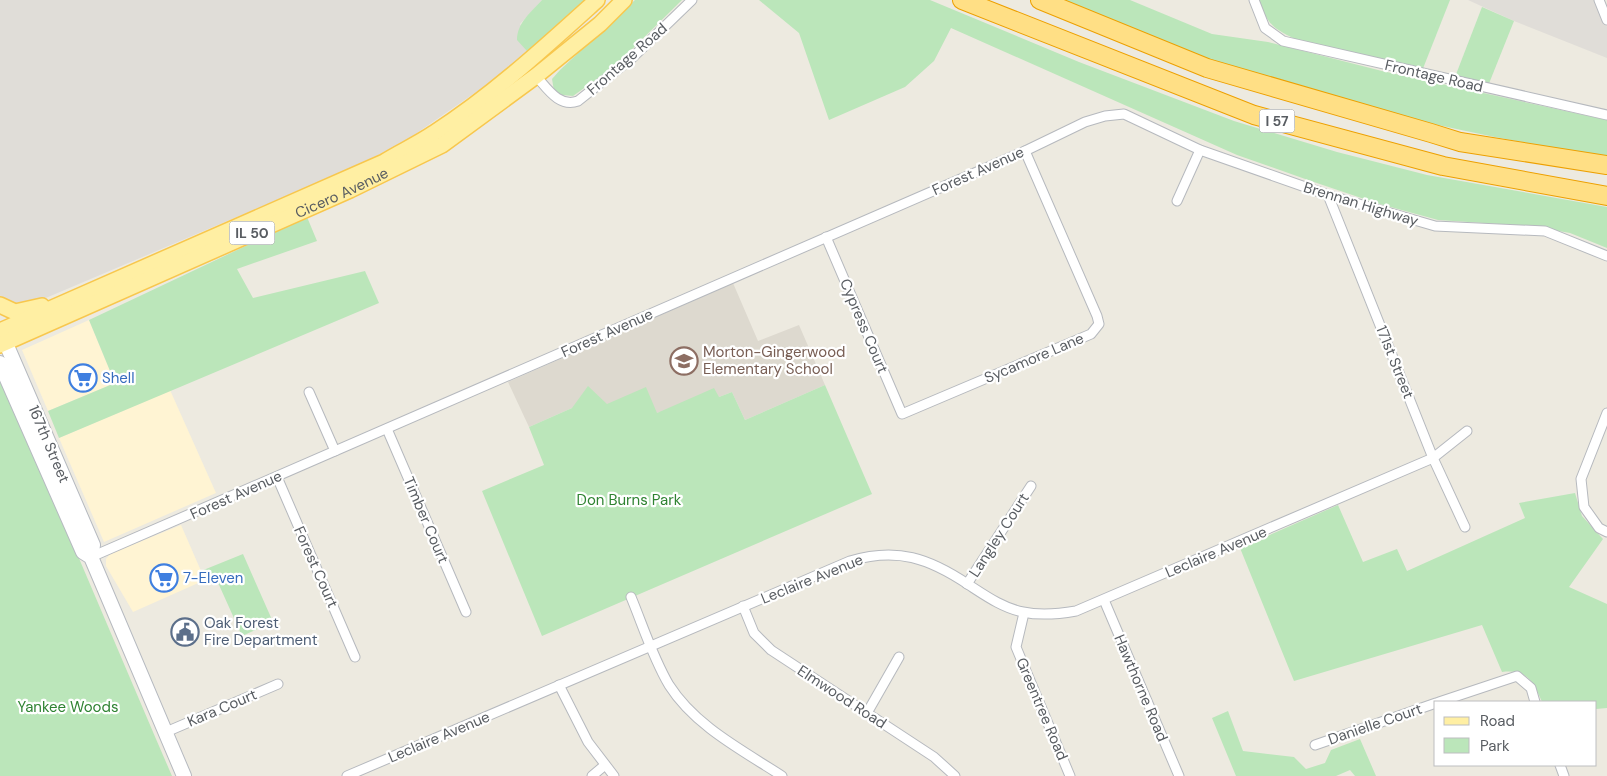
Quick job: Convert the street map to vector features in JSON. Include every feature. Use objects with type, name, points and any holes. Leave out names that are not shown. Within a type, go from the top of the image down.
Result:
[{"type":"highway","name":"I 57","points":[[962,0],[1254,115],[1442,166],[1607,196]]},
{"type":"highway","name":"I 57","points":[[1040,0],[1207,68],[1460,142],[1607,165]]},
{"type":"main road","name":"Cicero Avenue","points":[[1,337],[350,190],[442,145],[531,70],[598,0]]},
{"type":"main road","name":"Cicero Avenue","points":[[1,337],[71,301],[384,162],[434,133],[600,24],[624,0]]},
{"type":"main road","points":[[0,306],[15,312],[71,301]]},
{"type":"main road","name":"167th Street","points":[[1,337],[93,545],[91,557],[184,776]]},
{"type":"main road","name":"167th Street","points":[[0,363],[83,552],[91,557]]},
{"type":"street","name":"Frontage Road","points":[[531,70],[561,101],[578,102],[652,40],[692,0]]},
{"type":"street","name":"Frontage Road","points":[[1254,0],[1265,28],[1283,41],[1607,115]]},
{"type":"street","points":[[1599,0],[1607,20]]},
{"type":"street","name":"Brennan Highway","points":[[1124,114],[1200,150],[1328,195],[1435,226],[1545,231],[1607,256]]},
{"type":"street","name":"Forest Avenue","points":[[91,557],[277,478],[1025,151],[1085,122],[1105,116],[1124,114]]},
{"type":"street","points":[[1177,201],[1200,150]]},
{"type":"street","name":"Sycamore Lane","points":[[902,414],[1091,334],[1098,324],[1098,316],[1025,151]]},
{"type":"street","name":"171st Street","points":[[1328,195],[1433,458],[1465,527]]},
{"type":"street","name":"Cypress Court","points":[[826,237],[902,414]]},
{"type":"street","points":[[309,392],[335,452]]},
{"type":"street","points":[[1607,413],[1581,479],[1584,507],[1599,528],[1607,532]]},
{"type":"street","name":"Timber Court","points":[[387,429],[466,612]]},
{"type":"street","name":"Leclaire Avenue","points":[[347,776],[850,561],[873,555],[916,557],[938,566],[990,599],[1024,613],[1061,614],[1104,600],[1433,458],[1467,431]]},
{"type":"street","name":"Forest Court","points":[[277,478],[355,657]]},
{"type":"street","name":"Langley Court","points":[[967,584],[1032,486]]},
{"type":"street","points":[[630,597],[670,686],[691,712],[713,731],[782,776]]},
{"type":"street","name":"Hawthorne Road","points":[[1104,600],[1179,776]]},
{"type":"street","name":"Elmwood Road","points":[[743,606],[754,633],[763,644],[934,756],[955,776]]},
{"type":"street","name":"Greentree Road","points":[[1024,613],[1016,647],[1070,776]]},
{"type":"street","points":[[867,712],[899,657]]},
{"type":"street","name":"Danielle Court","points":[[1443,701],[1517,676],[1531,688],[1535,701]]},
{"type":"street","name":"Kara Court","points":[[166,732],[278,684]]},
{"type":"street","points":[[559,685],[579,728],[614,776]]},
{"type":"street","name":"Danielle Court","points":[[1315,746],[1434,704]]},
{"type":"street","points":[[592,776],[605,765]]},
{"type":"shaded area","points":[[0,0],[542,0],[520,24],[534,52],[401,144],[338,174],[34,303],[16,308],[0,300]]},
{"type":"shaded area","points":[[1468,0],[1596,0],[1607,27],[1607,58],[1514,21]]},
{"type":"shaded area","name":"Morton-Gingerwood Elementary School","points":[[733,283],[758,341],[799,325],[825,385],[745,420],[732,392],[657,413],[607,405],[572,408],[529,427],[508,382]]},
{"type":"shaded area","points":[[89,320],[115,383],[48,411],[22,350]]},
{"type":"shaded area","points":[[170,390],[216,493],[104,542],[59,438]]},
{"type":"shaded area","points":[[181,525],[205,580],[133,612],[106,566],[106,559],[110,554]]},
{"type":"green space","points":[[542,0],[592,0],[534,52],[527,51],[517,40],[519,28],[525,18]]},
{"type":"green space","points":[[635,0],[682,0],[615,66],[573,96],[562,95],[554,91],[552,79],[560,70]]},
{"type":"green space","points":[[759,0],[930,0],[1079,62],[1234,121],[1337,152],[1427,175],[1607,207],[1607,248],[1570,233],[1530,226],[1438,220],[1376,203],[1237,155],[951,28],[934,61],[905,87],[829,120],[799,33]]},
{"type":"green space","points":[[1060,0],[1130,0],[1212,34],[1268,42],[1382,71],[1607,120],[1607,157],[1470,132],[1335,99],[1247,72],[1153,38]]},
{"type":"green space","points":[[1258,0],[1450,0],[1422,71],[1295,39],[1281,32],[1268,20]]},
{"type":"green space","points":[[1482,7],[1514,21],[1488,86],[1455,77]]},
{"type":"green space","points":[[307,217],[317,241],[237,269],[253,298],[365,271],[379,303],[59,438],[48,411],[115,383],[89,320]]},
{"type":"green space","name":"Yankee Woods","points":[[0,373],[156,739],[172,776],[0,776]]},
{"type":"green space","name":"Don Burns Park","points":[[825,385],[872,494],[542,636],[482,491],[544,465],[529,427],[572,408],[588,386],[607,404],[646,387],[657,413],[714,388],[719,397],[732,392],[745,420]]},
{"type":"green space","points":[[1575,493],[1582,516],[1603,539],[1569,587],[1607,604],[1607,708],[1597,709],[1597,701],[1542,701],[1528,678],[1518,672],[1502,672],[1482,625],[1294,681],[1240,548],[1338,505],[1363,562],[1397,549],[1407,571],[1525,518],[1519,503]]},
{"type":"green space","points":[[243,554],[273,622],[242,636],[215,576],[205,580],[201,571]]},
{"type":"green space","points":[[1228,711],[1243,751],[1294,757],[1306,769],[1325,763],[1331,750],[1360,739],[1376,776],[1355,776],[1350,770],[1336,776],[1236,776],[1212,718]]},
{"type":"place","name":"Morton-Gingerwood Elementary School","points":[[684,361]]},
{"type":"place","name":"Shell","points":[[83,378]]},
{"type":"place","name":"7-Eleven","points":[[164,578]]},
{"type":"place","name":"Oak Forest Fire Department","points":[[185,632]]}]
